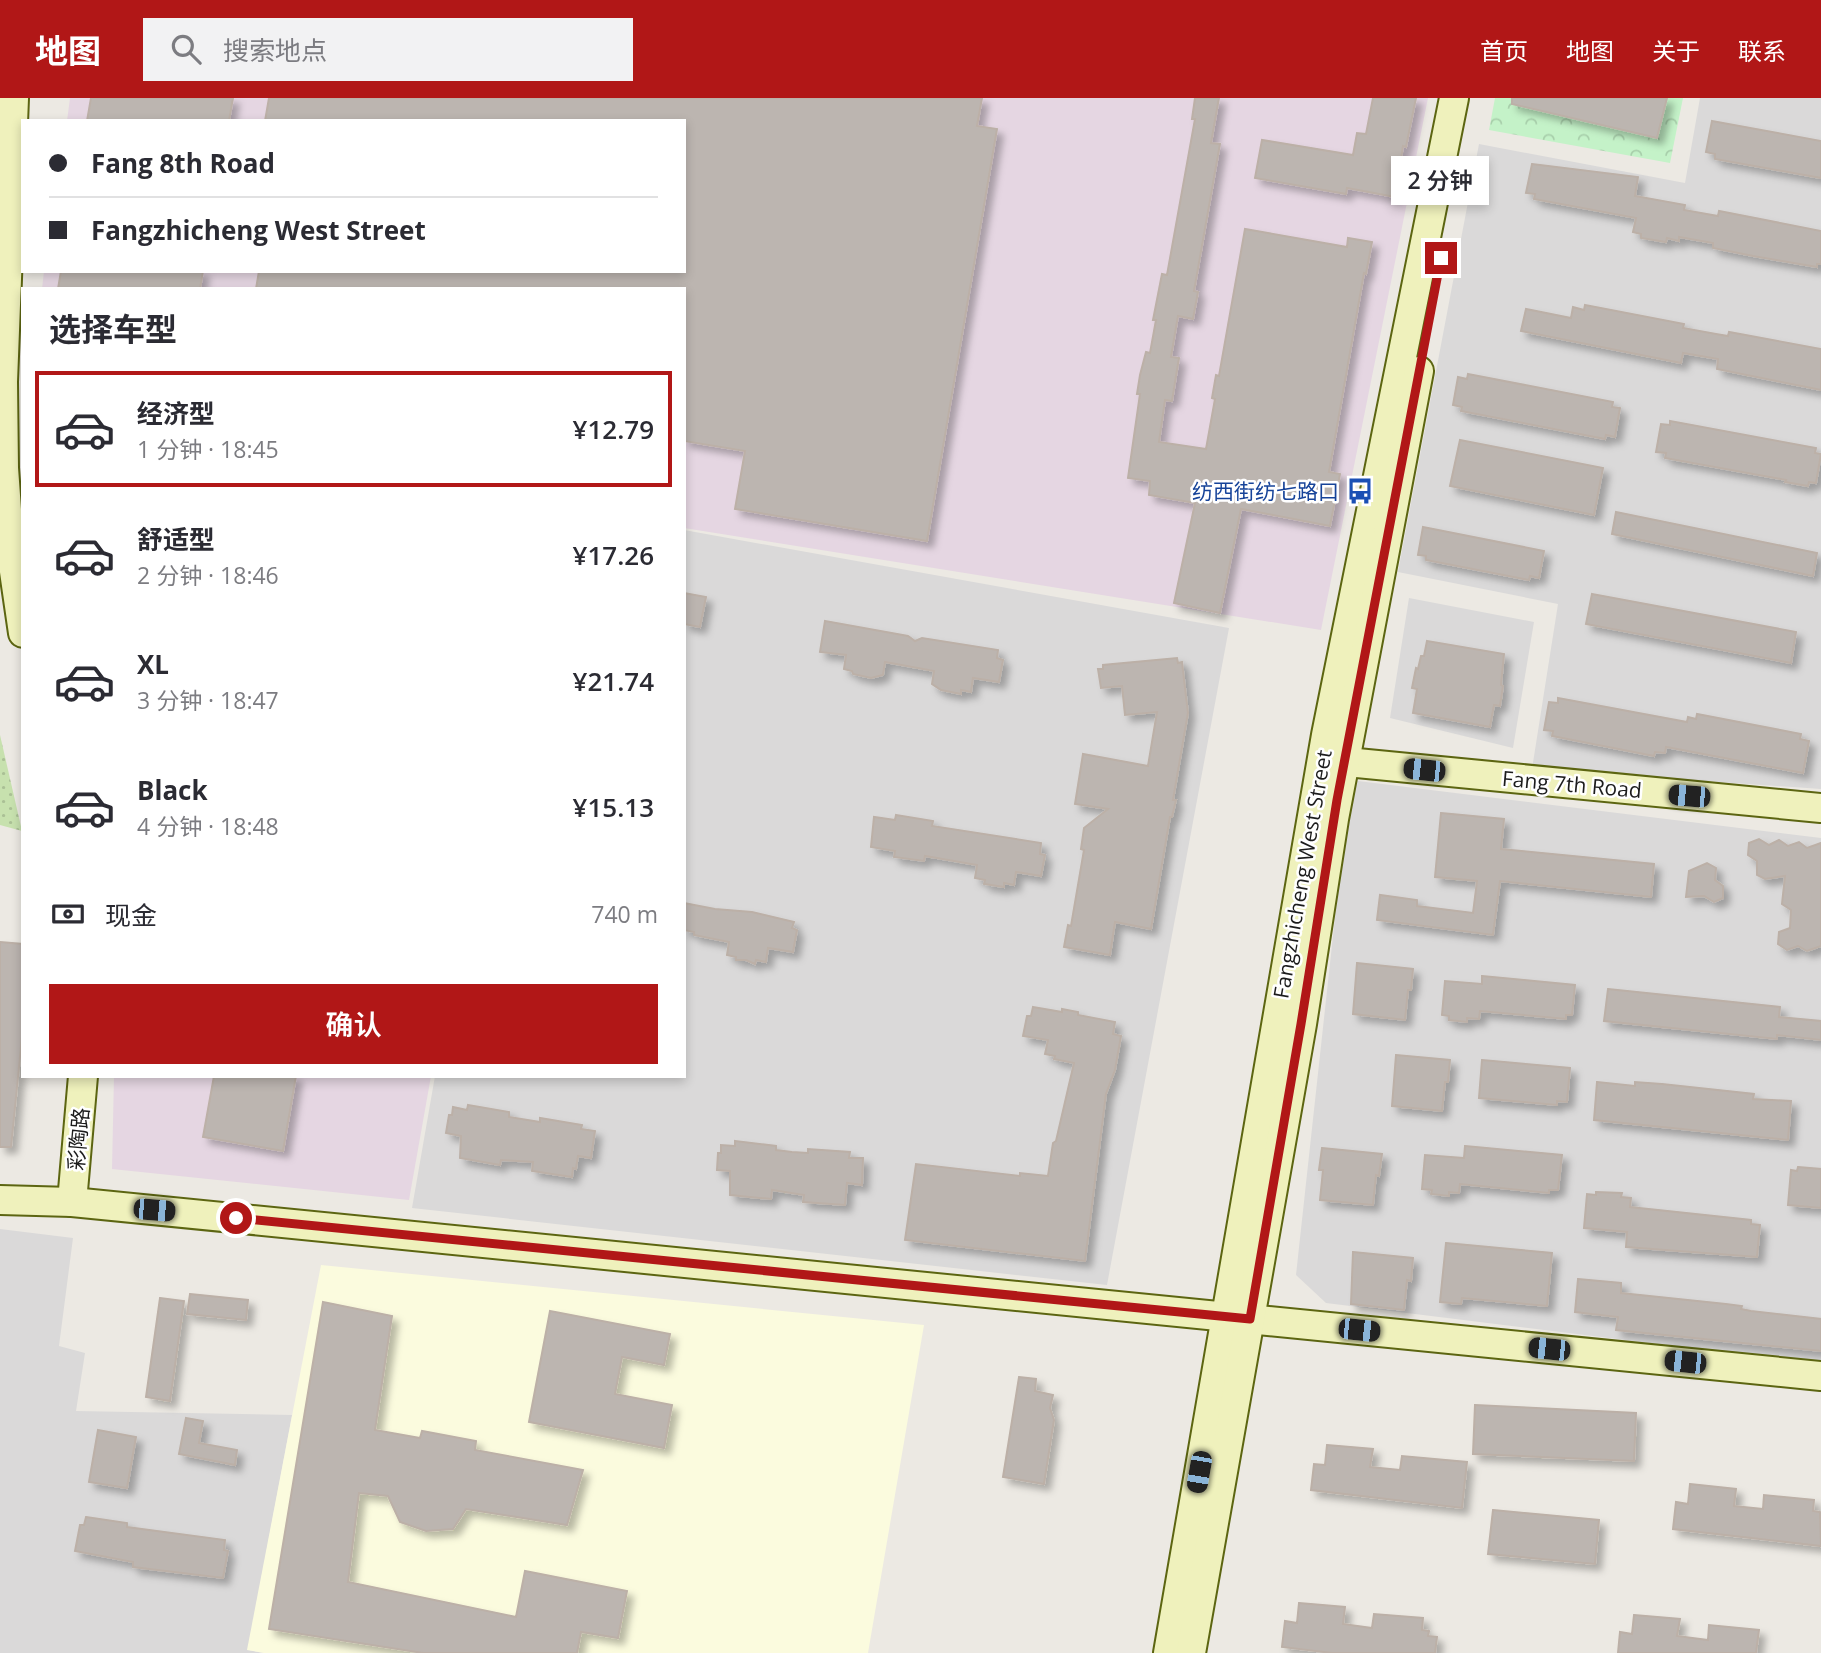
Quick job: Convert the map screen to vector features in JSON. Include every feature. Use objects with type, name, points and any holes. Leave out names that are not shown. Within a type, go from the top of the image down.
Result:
[{"type":"street","points":[[14,98],[3,382],[4,468],[9,537],[21,619]]},
{"type":"street","name":"Fangzhicheng West Street","points":[[1191,1653],[1238,1318],[1333,761],[1454,98]]},
{"type":"street","name":"Fangzhicheng West Street","points":[[1333,761],[1472,98]]},
{"type":"street","name":"Fang 7th Road","points":[[1333,761],[1821,808]]},
{"type":"street","name":"彩陶路","points":[[72,1202],[83,1078]]},
{"type":"street","points":[[0,1200],[72,1202],[1821,1376]]},
{"type":"street","name":"Fangzhicheng West Street","points":[[1168,1653],[1238,1318]]},
{"type":"shaded area","points":[[70,98],[1428,98],[1321,630],[686,528],[686,287],[42,287],[44,273],[686,273],[686,119],[67,119]]},
{"type":"shaded area","points":[[1700,98],[1821,98],[1821,789],[1532,769],[1558,604],[1398,572],[1479,144],[1685,183]]},
{"type":"shaded area","points":[[686,530],[1229,628],[1107,1285],[412,1208],[435,1078],[686,1078]]},
{"type":"shaded area","points":[[1409,598],[1534,622],[1513,748],[1390,718]]},
{"type":"shaded area","points":[[1350,780],[1821,838],[1821,1364],[1326,1303],[1296,1275]]},
{"type":"shaded area","points":[[114,1078],[431,1078],[409,1200],[112,1169]]},
{"type":"shaded area","points":[[0,1229],[73,1238],[59,1346],[85,1353],[76,1411],[292,1415],[248,1650],[264,1653],[0,1653]]},
{"type":"shaded area","points":[[321,1265],[924,1325],[868,1653],[264,1653],[247,1650]]},
{"type":"green space","points":[[1495,98],[1683,98],[1670,163],[1489,130]]},
{"type":"green space","points":[[0,735],[21,831],[0,825]]},
{"type":"building","points":[[91,98],[233,98],[229,119],[87,119]]},
{"type":"building","points":[[269,98],[982,98],[977,126],[997,129],[927,541],[735,509],[745,451],[686,441],[686,287],[256,287],[259,273],[686,273],[686,119],[265,119]]},
{"type":"building","points":[[1195,98],[1219,98],[1211,143],[1220,144],[1194,291],[1198,292],[1193,319],[1178,316],[1171,357],[1179,358],[1172,401],[1165,400],[1159,442],[1206,449],[1215,399],[1212,398],[1216,375],[1219,376],[1245,229],[1347,247],[1348,238],[1372,242],[1366,274],[1364,273],[1329,472],[1340,474],[1330,526],[1241,509],[1220,613],[1174,603],[1195,503],[1149,495],[1150,481],[1128,478],[1140,394],[1137,394],[1140,375],[1146,352],[1150,353],[1162,274],[1167,275],[1195,119],[1192,119]]},
{"type":"building","points":[[1373,98],[1416,98],[1406,147],[1403,146],[1395,197],[1347,188],[1346,194],[1255,178],[1262,140],[1353,155],[1357,133],[1366,134]]},
{"type":"building","points":[[1512,98],[1667,98],[1657,138],[1512,104]]},
{"type":"building","points":[[1712,121],[1821,141],[1821,178],[1715,159],[1715,154],[1706,152]]},
{"type":"building","points":[[1532,164],[1638,177],[1635,196],[1685,205],[1684,210],[1718,216],[1719,211],[1821,231],[1821,264],[1817,264],[1817,267],[1753,256],[1713,248],[1713,243],[1679,237],[1679,241],[1667,238],[1666,242],[1641,238],[1641,234],[1633,232],[1636,218],[1534,199],[1535,194],[1526,193]]},
{"type":"building","points":[[61,273],[203,273],[200,287],[58,287]]},
{"type":"building","points":[[1585,305],[1684,324],[1683,328],[1728,336],[1729,332],[1821,349],[1821,390],[1717,369],[1718,359],[1683,353],[1681,363],[1521,331],[1526,309],[1571,318],[1573,307],[1584,310]]},
{"type":"building","points":[[1468,374],[1613,402],[1612,407],[1620,408],[1615,437],[1606,435],[1605,439],[1461,411],[1462,407],[1453,405],[1458,377],[1467,379]]},
{"type":"building","points":[[1670,421],[1816,448],[1815,453],[1821,454],[1816,483],[1809,482],[1808,486],[1665,458],[1666,453],[1656,452],[1661,424],[1670,425]]},
{"type":"building","points":[[1460,440],[1603,468],[1594,515],[1450,486]]},
{"type":"building","points":[[1616,512],[1817,553],[1813,576],[1612,534]]},
{"type":"building","points":[[1423,527],[1544,551],[1539,578],[1530,576],[1529,580],[1426,560],[1426,556],[1418,555]]},
{"type":"building","points":[[686,593],[706,597],[700,627],[686,624]]},
{"type":"building","points":[[1592,594],[1796,632],[1791,663],[1586,624]]},
{"type":"building","points":[[825,621],[908,636],[915,641],[922,638],[998,650],[997,658],[1003,660],[999,682],[973,678],[971,692],[961,690],[961,694],[941,690],[932,684],[934,671],[885,662],[883,675],[871,678],[853,674],[852,671],[844,669],[846,655],[820,652]]},
{"type":"building","points":[[1427,641],[1504,654],[1500,706],[1494,705],[1490,727],[1413,713],[1417,689],[1412,688],[1416,668],[1418,669],[1421,656],[1424,656]]},
{"type":"building","points":[[1177,658],[1178,663],[1182,662],[1188,713],[1173,800],[1176,800],[1170,817],[1151,929],[1115,922],[1110,955],[1064,947],[1068,925],[1071,926],[1084,850],[1081,849],[1084,828],[1108,809],[1075,804],[1083,754],[1148,766],[1157,712],[1125,715],[1122,686],[1101,688],[1098,669],[1103,669],[1103,665]]},
{"type":"building","points":[[1558,698],[1687,722],[1688,717],[1696,719],[1697,714],[1801,734],[1800,739],[1809,741],[1803,773],[1666,747],[1665,753],[1655,752],[1654,756],[1552,736],[1553,731],[1544,730],[1549,702],[1558,703]]},
{"type":"building","points":[[1441,813],[1504,819],[1501,849],[1654,864],[1651,897],[1500,881],[1493,935],[1377,920],[1380,895],[1417,900],[1417,906],[1473,913],[1477,881],[1435,877]]},
{"type":"building","points":[[896,815],[933,821],[932,826],[1041,843],[1040,854],[1045,855],[1041,876],[1016,872],[1014,885],[1004,883],[1004,887],[984,884],[985,880],[975,878],[977,865],[925,856],[924,861],[894,857],[895,851],[871,847],[874,817],[895,820]]},
{"type":"building","points":[[1759,839],[1769,845],[1779,840],[1788,846],[1799,842],[1807,848],[1821,843],[1821,946],[1807,951],[1798,946],[1787,950],[1778,944],[1779,932],[1790,928],[1791,910],[1782,904],[1785,876],[1765,879],[1757,875],[1757,861],[1748,855],[1749,843]]},
{"type":"building","points":[[1707,863],[1716,868],[1715,880],[1723,886],[1723,898],[1714,902],[1704,896],[1686,897],[1689,871]]},
{"type":"building","points":[[686,903],[752,912],[794,922],[792,928],[797,930],[793,952],[768,948],[766,962],[756,960],[755,964],[727,955],[729,942],[694,935],[694,932],[686,930]]},
{"type":"building","points":[[0,942],[21,944],[21,1047],[11,1147],[0,1147]]},
{"type":"building","points":[[1357,963],[1413,969],[1405,1020],[1353,1014]]},
{"type":"building","points":[[1482,976],[1575,985],[1572,1015],[1566,1015],[1566,1019],[1480,1011],[1479,1019],[1467,1018],[1467,1022],[1449,1020],[1449,1016],[1442,1015],[1445,981],[1482,984]]},
{"type":"building","points":[[1608,989],[1780,1007],[1779,1017],[1821,1021],[1821,1040],[1777,1035],[1777,1039],[1604,1021]]},
{"type":"building","points":[[1033,1007],[1062,1012],[1062,1009],[1115,1022],[1113,1034],[1121,1036],[1115,1070],[1106,1094],[1085,1261],[905,1240],[916,1164],[1020,1176],[1020,1173],[1048,1176],[1053,1143],[1056,1141],[1074,1063],[1054,1059],[1055,1056],[1045,1054],[1048,1040],[1023,1036],[1027,1016],[1031,1016]]},
{"type":"building","points":[[1396,1055],[1450,1060],[1442,1111],[1392,1106]]},
{"type":"building","points":[[1482,1060],[1570,1068],[1567,1102],[1557,1101],[1557,1105],[1479,1098]]},
{"type":"building","points":[[214,1078],[296,1078],[283,1151],[203,1137]]},
{"type":"building","points":[[1597,1082],[1635,1086],[1635,1082],[1662,1084],[1754,1094],[1753,1099],[1791,1101],[1788,1140],[1594,1120]]},
{"type":"building","points":[[468,1105],[509,1112],[509,1117],[540,1122],[540,1118],[582,1125],[581,1129],[595,1131],[591,1158],[578,1156],[572,1177],[532,1171],[533,1162],[501,1160],[500,1165],[460,1158],[461,1136],[446,1133],[453,1107],[467,1110]]},
{"type":"building","points":[[735,1141],[776,1146],[776,1150],[792,1152],[808,1153],[808,1149],[850,1152],[849,1158],[863,1158],[862,1185],[847,1183],[845,1205],[803,1202],[804,1195],[772,1190],[771,1199],[730,1195],[730,1171],[717,1170],[718,1153],[721,1153],[721,1145],[735,1146]]},
{"type":"building","points":[[1465,1146],[1562,1155],[1558,1190],[1549,1190],[1549,1193],[1460,1184],[1459,1193],[1449,1192],[1449,1196],[1431,1194],[1432,1190],[1422,1189],[1425,1155],[1464,1158]]},
{"type":"building","points":[[1322,1148],[1382,1154],[1379,1176],[1376,1175],[1373,1205],[1320,1200],[1323,1170],[1319,1170]]},
{"type":"building","points":[[1798,1167],[1821,1169],[1821,1208],[1788,1205],[1791,1170],[1797,1171]]},
{"type":"building","points":[[1596,1192],[1622,1193],[1621,1197],[1631,1198],[1630,1207],[1751,1220],[1751,1224],[1760,1225],[1757,1257],[1626,1247],[1627,1232],[1584,1228],[1587,1194],[1596,1195]]},
{"type":"building","points":[[1446,1243],[1552,1253],[1547,1306],[1462,1298],[1461,1304],[1440,1302]]},
{"type":"building","points":[[1353,1252],[1413,1258],[1411,1281],[1407,1280],[1404,1310],[1351,1304]]},
{"type":"building","points":[[1578,1279],[1621,1283],[1621,1293],[1742,1306],[1741,1309],[1751,1311],[1821,1319],[1821,1351],[1616,1330],[1618,1317],[1575,1312]]},
{"type":"building","points":[[190,1294],[248,1300],[246,1320],[187,1314]]},
{"type":"building","points":[[160,1298],[184,1301],[170,1401],[146,1397]]},
{"type":"building","points":[[323,1302],[392,1316],[375,1430],[420,1438],[422,1431],[476,1441],[475,1450],[583,1470],[567,1525],[466,1509],[453,1529],[426,1531],[400,1522],[388,1496],[359,1493],[348,1582],[516,1617],[525,1571],[627,1591],[618,1638],[581,1632],[577,1653],[423,1653],[269,1629]]},
{"type":"building","points":[[550,1311],[670,1334],[664,1365],[622,1357],[615,1394],[672,1405],[664,1448],[529,1422]]},
{"type":"building","points":[[1019,1377],[1036,1379],[1035,1391],[1053,1395],[1050,1408],[1054,1420],[1044,1484],[1003,1477]]},
{"type":"building","points":[[1475,1405],[1636,1413],[1634,1461],[1473,1454]]},
{"type":"building","points":[[186,1418],[203,1421],[199,1443],[237,1450],[235,1465],[179,1454]]},
{"type":"building","points":[[98,1430],[136,1437],[127,1488],[89,1482]]},
{"type":"building","points":[[1327,1445],[1373,1449],[1370,1467],[1400,1470],[1402,1456],[1467,1462],[1462,1508],[1311,1490],[1314,1464],[1325,1465]]},
{"type":"building","points":[[1690,1484],[1736,1489],[1734,1506],[1763,1509],[1764,1495],[1814,1500],[1813,1511],[1820,1512],[1821,1546],[1673,1529],[1676,1502],[1688,1504]]},
{"type":"building","points":[[1493,1510],[1599,1520],[1595,1564],[1488,1554]]},
{"type":"building","points":[[86,1517],[127,1523],[127,1527],[225,1540],[224,1550],[228,1551],[223,1578],[133,1567],[133,1562],[75,1551],[80,1525],[84,1525]]},
{"type":"building","points":[[1299,1603],[1345,1607],[1343,1624],[1372,1628],[1374,1614],[1423,1618],[1422,1630],[1429,1631],[1428,1636],[1437,1637],[1435,1653],[1332,1653],[1282,1647],[1285,1621],[1297,1623]]},
{"type":"building","points":[[1634,1615],[1680,1619],[1677,1636],[1708,1640],[1709,1625],[1759,1630],[1756,1653],[1618,1653],[1620,1632],[1632,1634]]},
{"type":"place","name":"纺西街纺七路口","points":[[1360,491]]},
{"type":"route","points":[[236,1218],[1250,1319],[1337,800],[1441,258]]}]
